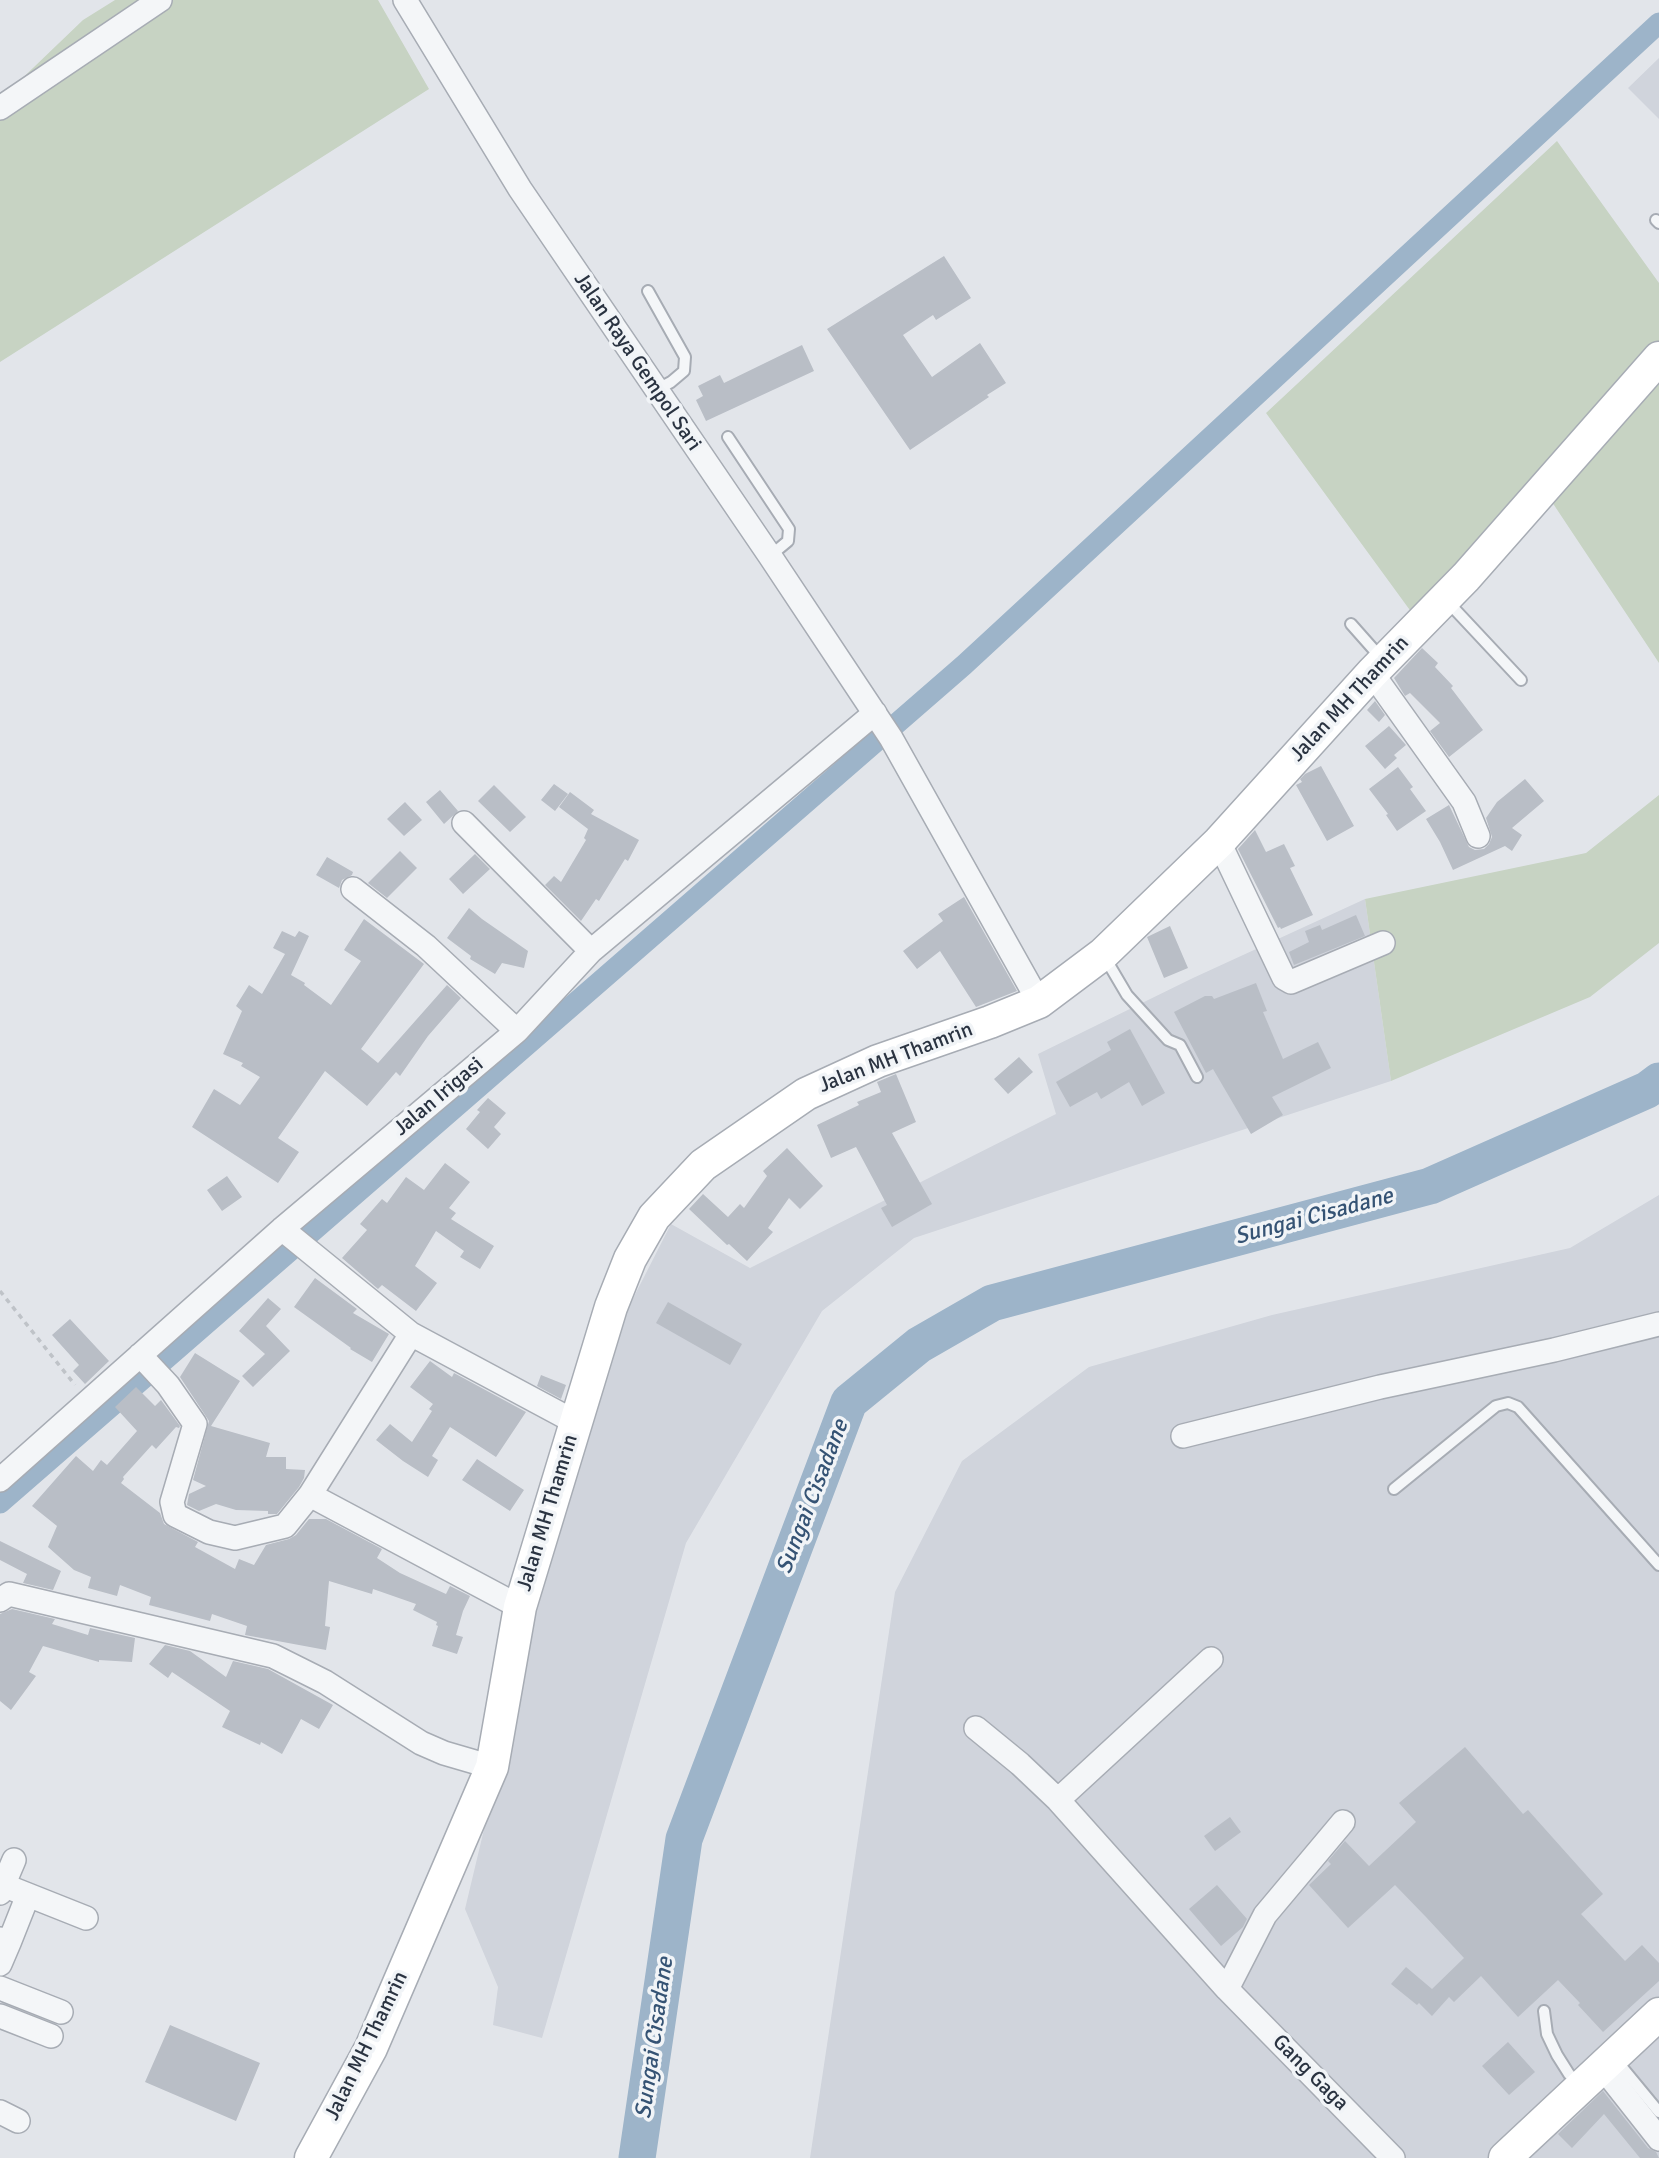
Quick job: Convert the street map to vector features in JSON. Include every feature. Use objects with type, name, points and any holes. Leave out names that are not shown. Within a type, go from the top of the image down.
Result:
[{"type":"street","points":[[0,108],[160,0]]},
{"type":"street","name":"Jalan Raya Gempol Sari","points":[[408,1],[520,189],[771,556],[881,723],[1038,1002]]},
{"type":"street","name":"Jalan MH Thamrin","points":[[311,2158],[371,2048],[492,1767],[520,1606],[611,1307],[630,1259],[654,1217],[703,1165],[806,1094],[878,1061],[990,1022],[1038,1002],[1103,954],[1219,842],[1378,667],[1466,578],[1659,358]]},
{"type":"street","points":[[1378,667],[1464,802],[1478,836]]},
{"type":"street","name":"Jalan Irigasi","points":[[0,1479],[87,1401],[149,1364],[517,1031],[591,951],[881,723]]},
{"type":"street","points":[[464,823],[591,951]]},
{"type":"street","points":[[1219,842],[1284,978],[1291,982],[1382,943]]},
{"type":"street","points":[[353,889],[426,946],[517,1031]]},
{"type":"street","points":[[290,1236],[411,1334],[575,1422]]},
{"type":"street","points":[[1183,1436],[1380,1387],[1554,1350],[1659,1324]]},
{"type":"street","points":[[149,1364],[168,1385],[195,1424],[172,1503],[175,1515],[209,1532],[235,1538],[285,1526],[310,1495],[411,1334]]},
{"type":"street","points":[[310,1495],[520,1606]]},
{"type":"street","points":[[0,1600],[9,1594],[273,1656],[325,1682],[444,1754],[492,1767]]},
{"type":"street","points":[[1058,1800],[1211,1659]]},
{"type":"street","name":"Gang Gaga","points":[[976,1728],[1058,1800],[1227,1989],[1393,2158]]},
{"type":"street","points":[[1227,1989],[1265,1914],[1343,1822]]},
{"type":"street","points":[[14,1860],[2,1889],[28,1895],[86,1918]]},
{"type":"street","points":[[0,1964],[4,1941],[28,1895]]},
{"type":"street","points":[[0,1988],[61,2012]]},
{"type":"street","points":[[1505,2158],[1659,2014]]},
{"type":"street","points":[[0,2016],[51,2036]]},
{"type":"street","points":[[1600,2071],[1659,2139]]},
{"type":"lane","points":[[648,291],[685,357],[684,371],[656,390]]},
{"type":"lane","points":[[728,437],[789,529],[788,541],[771,556]]},
{"type":"lane","points":[[1445,599],[1521,680]]},
{"type":"lane","points":[[1351,624],[1378,667]]},
{"type":"lane","points":[[1103,954],[1127,995],[1168,1040],[1180,1045],[1197,1077]]},
{"type":"lane","points":[[1394,1489],[1496,1406],[1508,1404],[1518,1407],[1659,1565]]},
{"type":"lane","points":[[1544,2011],[1547,2034],[1569,2074],[1600,2071],[1659,2112]]},
{"type":"path","points":[[0,1291],[87,1401]]},
{"type":"shaded area","points":[[1659,58],[1659,119],[1628,88]]},
{"type":"shaded area","points":[[1365,899],[1391,1081],[914,1238],[822,1311],[686,1543],[542,2038],[493,2025],[498,1987],[465,1909],[591,1381],[671,1224],[750,1268],[1056,1114],[1038,1054],[1193,978]]},
{"type":"shaded area","points":[[1659,1195],[1659,2158],[810,2158],[895,1592],[962,1461],[1089,1367],[1272,1315],[1570,1248]]},
{"type":"green space","points":[[115,0],[378,0],[429,89],[0,362],[0,97],[83,20]]},
{"type":"green space","points":[[1557,141],[1659,283],[1659,663],[1552,502],[1412,613],[1266,413]]},
{"type":"green space","points":[[1659,795],[1659,943],[1590,997],[1391,1081],[1365,899],[1586,853]]},
{"type":"building","points":[[944,256],[971,298],[936,320],[933,315],[903,335],[932,377],[980,343],[1006,383],[910,450],[827,329]]},
{"type":"building","points":[[802,345],[814,371],[706,421],[696,400],[703,396],[698,386],[720,375],[724,383]]},
{"type":"building","points":[[1422,648],[1438,663],[1435,667],[1453,686],[1451,688],[1483,730],[1449,757],[1430,731],[1440,723],[1410,693],[1405,696],[1394,678]]},
{"type":"building","points":[[1375,701],[1385,715],[1379,722],[1367,710]]},
{"type":"building","points":[[1389,726],[1406,745],[1394,755],[1397,758],[1385,769],[1365,746]]},
{"type":"building","points":[[1321,766],[1354,826],[1327,841],[1296,785],[1302,782],[1300,779],[1305,774]]},
{"type":"building","points":[[1398,767],[1426,811],[1397,831],[1369,789]]},
{"type":"building","points":[[1525,779],[1544,801],[1512,828],[1522,835],[1512,851],[1505,846],[1453,870],[1426,819],[1449,805],[1469,847],[1475,850],[1484,849],[1492,837],[1486,818],[1497,802]]},
{"type":"building","points":[[554,784],[568,794],[555,811],[541,800]]},
{"type":"building","points":[[494,785],[526,817],[510,832],[478,801]]},
{"type":"building","points":[[440,790],[458,811],[444,824],[426,802]]},
{"type":"building","points":[[570,792],[594,810],[591,814],[639,840],[628,861],[625,859],[599,901],[596,899],[581,921],[545,885],[554,876],[561,882],[586,840],[584,838],[588,829],[559,807]]},
{"type":"building","points":[[405,802],[422,820],[404,836],[387,819]]},
{"type":"building","points":[[1255,830],[1266,852],[1284,844],[1295,866],[1290,868],[1313,915],[1278,928],[1238,849]]},
{"type":"building","points":[[400,851],[417,868],[387,898],[368,883]]},
{"type":"building","points":[[475,854],[490,869],[463,894],[449,879]]},
{"type":"building","points":[[327,857],[353,872],[342,880],[339,888],[316,875]]},
{"type":"building","points":[[964,897],[1017,991],[976,1007],[940,951],[917,969],[903,951],[943,921],[938,914]]},
{"type":"building","points":[[469,908],[528,951],[524,968],[502,963],[495,974],[470,959],[471,956],[447,938]]},
{"type":"building","points":[[1356,915],[1365,936],[1294,965],[1289,952],[1309,942],[1305,931],[1320,925],[1322,930]]},
{"type":"building","points":[[364,919],[424,964],[361,1049],[378,1063],[447,985],[461,998],[428,1036],[400,1076],[396,1072],[367,1106],[325,1071],[278,1138],[299,1152],[278,1183],[192,1127],[214,1089],[240,1105],[260,1077],[241,1066],[243,1063],[223,1054],[242,1011],[236,1006],[249,985],[262,994],[285,954],[273,948],[282,931],[295,937],[299,931],[309,936],[291,975],[331,1005],[361,961],[344,950]]},
{"type":"building","points":[[1170,926],[1188,968],[1164,978],[1147,937]]},
{"type":"building","points":[[1256,983],[1267,1011],[1263,1012],[1283,1059],[1318,1042],[1331,1068],[1272,1097],[1283,1115],[1251,1134],[1213,1069],[1206,1073],[1174,1012],[1205,996],[1212,996],[1214,999]]},
{"type":"building","points":[[1130,1029],[1165,1093],[1142,1106],[1129,1082],[1101,1099],[1097,1092],[1070,1107],[1056,1082],[1111,1050],[1107,1042]]},
{"type":"building","points":[[1019,1057],[1033,1072],[1008,1094],[994,1079]]},
{"type":"building","points":[[896,1074],[916,1122],[892,1133],[932,1204],[892,1227],[881,1208],[887,1205],[856,1147],[831,1158],[817,1125],[859,1105],[857,1102],[881,1092],[877,1082]]},
{"type":"building","points":[[488,1098],[506,1113],[494,1127],[501,1134],[488,1149],[466,1129]]},
{"type":"building","points":[[787,1148],[823,1186],[800,1209],[789,1198],[768,1228],[773,1232],[747,1261],[689,1209],[703,1194],[728,1217],[740,1204],[744,1208],[767,1176],[763,1171]]},
{"type":"building","points":[[445,1163],[470,1182],[449,1208],[456,1213],[451,1219],[494,1246],[480,1269],[460,1257],[464,1251],[436,1231],[415,1266],[437,1283],[416,1311],[382,1285],[378,1289],[342,1258],[367,1230],[360,1224],[382,1199],[387,1203],[406,1177],[424,1190]]},
{"type":"building","points":[[227,1176],[242,1197],[222,1211],[207,1190]]},
{"type":"building","points":[[315,1278],[357,1309],[353,1313],[389,1334],[372,1362],[294,1307]]},
{"type":"building","points":[[268,1298],[281,1309],[266,1326],[290,1351],[253,1387],[242,1376],[265,1354],[239,1331]]},
{"type":"building","points":[[668,1302],[742,1344],[730,1365],[656,1323]]},
{"type":"building","points":[[70,1319],[109,1361],[85,1384],[73,1371],[79,1365],[52,1335]]},
{"type":"building","points":[[195,1353],[240,1381],[211,1426],[270,1443],[266,1457],[286,1457],[286,1469],[305,1470],[299,1487],[277,1514],[268,1514],[268,1511],[236,1510],[216,1504],[199,1511],[187,1505],[189,1494],[206,1486],[193,1480],[209,1421],[180,1377]]},
{"type":"building","points":[[430,1361],[452,1377],[454,1373],[526,1412],[496,1457],[450,1427],[432,1456],[438,1460],[428,1477],[376,1440],[390,1424],[412,1442],[432,1411],[429,1409],[433,1404],[410,1387]]},
{"type":"building","points":[[541,1375],[566,1385],[561,1399],[537,1386]]},
{"type":"building","points":[[136,1387],[155,1406],[161,1400],[180,1426],[156,1449],[152,1445],[123,1477],[121,1483],[160,1513],[164,1524],[198,1542],[195,1547],[235,1569],[239,1559],[254,1565],[266,1545],[296,1535],[309,1519],[326,1519],[382,1549],[377,1558],[400,1573],[446,1594],[450,1586],[470,1596],[456,1635],[463,1637],[457,1654],[432,1646],[437,1622],[413,1610],[416,1604],[373,1589],[372,1594],[329,1581],[325,1626],[330,1627],[326,1650],[245,1635],[247,1626],[212,1614],[210,1621],[149,1605],[151,1597],[120,1585],[117,1596],[88,1588],[91,1577],[74,1570],[48,1547],[57,1526],[32,1506],[76,1456],[93,1471],[101,1460],[107,1465],[137,1431],[115,1407]]},
{"type":"building","points":[[477,1459],[524,1490],[510,1511],[462,1480]]},
{"type":"building","points":[[0,1541],[61,1571],[53,1590],[23,1583],[27,1574],[0,1560]]},
{"type":"building","points":[[12,1609],[55,1619],[52,1624],[88,1635],[90,1628],[135,1638],[132,1662],[99,1662],[43,1646],[29,1672],[36,1676],[11,1710],[0,1701],[0,1614]]},
{"type":"building","points":[[165,1645],[190,1651],[226,1677],[233,1661],[268,1669],[333,1705],[319,1729],[301,1719],[282,1754],[261,1742],[260,1745],[222,1727],[230,1711],[172,1672],[168,1678],[149,1664]]},
{"type":"building","points":[[1465,1747],[1523,1814],[1528,1810],[1603,1894],[1581,1914],[1625,1961],[1642,1945],[1659,1963],[1659,1981],[1603,2032],[1558,1980],[1518,2017],[1481,1976],[1454,2002],[1449,1997],[1432,2016],[1419,2003],[1417,2005],[1391,1984],[1406,1967],[1432,1989],[1464,1958],[1426,1917],[1395,1885],[1348,1928],[1309,1885],[1331,1864],[1328,1861],[1345,1841],[1369,1866],[1416,1822],[1399,1803]]},
{"type":"building","points":[[1230,1817],[1241,1832],[1215,1851],[1204,1836]]},
{"type":"building","points":[[1217,1885],[1247,1919],[1243,1927],[1221,1946],[1189,1909]]},
{"type":"building","points":[[170,2025],[260,2063],[236,2121],[145,2082]]},
{"type":"building","points":[[1508,2042],[1535,2072],[1509,2095],[1482,2066]]},
{"type":"building","points":[[1603,2091],[1659,2158],[1640,2158],[1604,2114],[1572,2148],[1558,2134]]},
{"type":"waterway","points":[[0,1503],[964,665],[1659,23]]},
{"type":"waterway","name":"Sungai Cisadane","points":[[637,2158],[684,1839],[849,1402],[919,1345],[992,1303],[1430,1186],[1647,1090],[1659,1081]]}]
